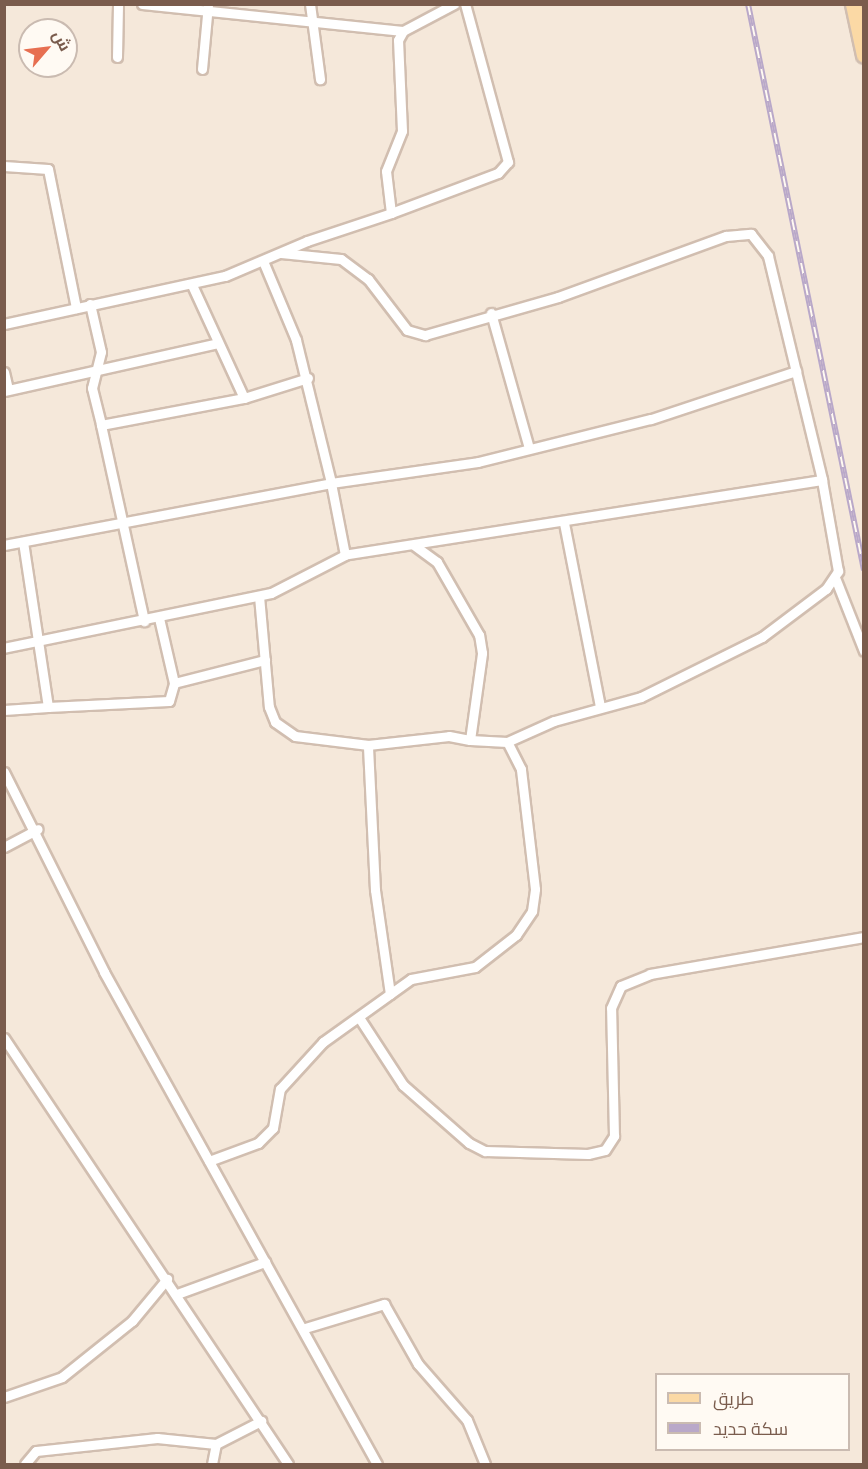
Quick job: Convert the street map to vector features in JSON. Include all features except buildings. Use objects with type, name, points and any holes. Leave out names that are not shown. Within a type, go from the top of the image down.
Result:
[{"type":"main road","points":[[854,4],[864,55]]},
{"type":"street","points":[[117,57],[118,4]]},
{"type":"street","points":[[142,4],[207,8],[403,31],[454,4]]},
{"type":"street","points":[[310,4],[320,79]]},
{"type":"street","points":[[4,324],[90,304],[192,285],[263,261],[498,173],[508,162],[465,4]]},
{"type":"street","points":[[202,69],[207,8]]},
{"type":"street","points":[[392,213],[386,171],[402,131],[396,52],[403,31]]},
{"type":"street","points":[[4,166],[48,169],[76,308]]},
{"type":"street","points":[[281,253],[341,259],[368,279],[416,334],[436,333],[491,313],[558,297],[742,232],[758,238],[768,256],[822,480],[836,580],[864,651]]},
{"type":"street","points":[[263,261],[308,378],[345,555]]},
{"type":"street","points":[[192,285],[244,398]]},
{"type":"street","points":[[90,304],[101,352],[93,388],[144,621]]},
{"type":"street","points":[[491,313],[529,448]]},
{"type":"street","points":[[4,372],[6,391],[218,343]]},
{"type":"street","points":[[4,545],[123,526],[331,483],[478,462],[651,419],[796,371]]},
{"type":"street","points":[[101,424],[244,398],[308,378]]},
{"type":"street","points":[[4,648],[259,596],[293,586],[345,555],[564,523],[822,480]]},
{"type":"street","points":[[564,523],[600,707]]},
{"type":"street","points":[[23,542],[48,707]]},
{"type":"street","points":[[414,545],[437,562],[479,635],[482,653],[470,740]]},
{"type":"street","points":[[259,596],[269,707],[285,731],[368,745],[449,736],[470,740],[507,742],[600,707],[641,697],[762,637],[836,580]]},
{"type":"street","points":[[4,710],[159,703],[173,695],[174,683],[159,618]]},
{"type":"street","points":[[174,683],[265,660]]},
{"type":"street","points":[[209,1161],[258,1143],[273,1128],[277,1097],[285,1082],[323,1042],[360,1019],[390,993],[411,979],[475,967],[516,935],[532,911],[535,889],[523,779],[507,742]]},
{"type":"street","points":[[368,745],[375,891],[390,993]]},
{"type":"street","points":[[4,772],[38,829],[104,972],[305,1328],[377,1464]]},
{"type":"street","points":[[4,847],[38,829]]},
{"type":"street","points":[[360,1019],[402,1085],[469,1143],[484,1151],[588,1154],[605,1150],[614,1136],[611,1008],[621,986],[650,974],[864,937]]},
{"type":"street","points":[[4,1038],[167,1279],[288,1464]]},
{"type":"street","points":[[177,1294],[266,1262]]},
{"type":"street","points":[[4,1397],[62,1377],[132,1321],[167,1279]]},
{"type":"street","points":[[305,1328],[384,1304],[418,1364],[466,1420],[485,1464]]},
{"type":"street","points":[[25,1464],[36,1451],[157,1438],[216,1444],[261,1420]]},
{"type":"street","points":[[212,1464],[216,1444]]},
{"type":"shaded area","points":[[5,5],[863,5],[863,1464],[5,1464]]},
{"type":"railway","points":[[748,4],[864,570]]}]
